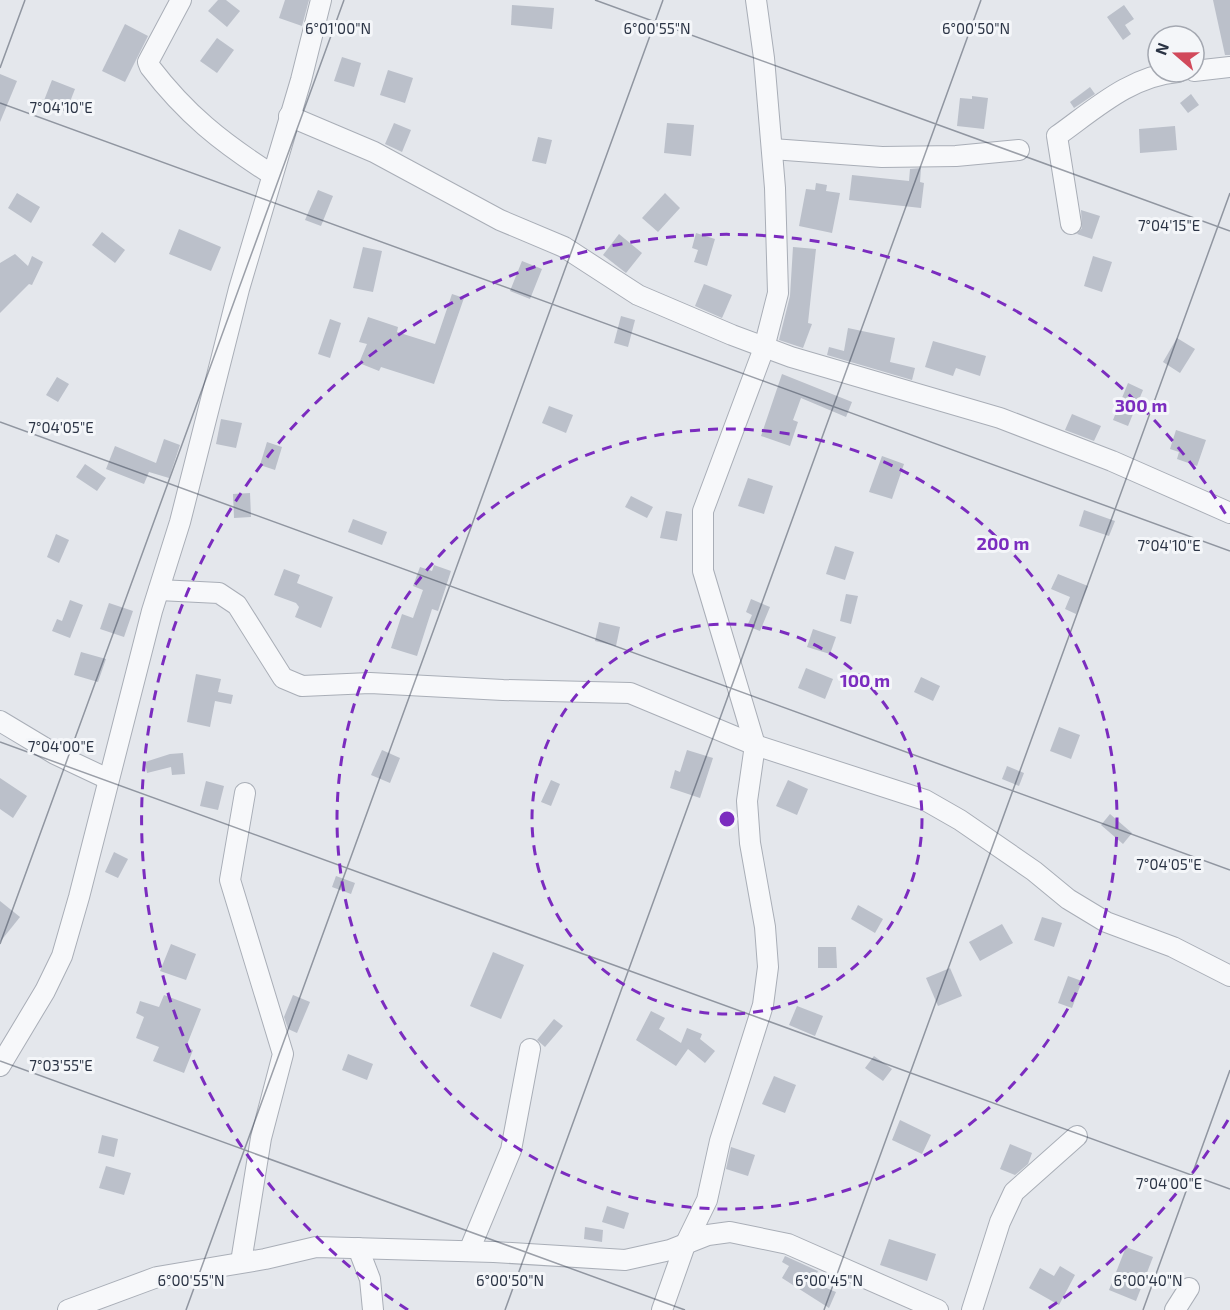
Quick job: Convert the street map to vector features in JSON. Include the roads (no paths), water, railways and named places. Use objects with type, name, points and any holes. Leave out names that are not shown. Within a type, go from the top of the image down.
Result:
[{"type":"street","points":[[181,0],[148,62],[150,67],[190,113],[223,143],[271,174]]},
{"type":"street","points":[[0,1066],[45,992],[62,956],[80,897],[108,779],[159,590],[180,522],[271,174],[321,0]]},
{"type":"street","points":[[662,1310],[685,1245],[707,1200],[720,1141],[763,1005],[768,968],[765,927],[750,843],[747,801],[755,745],[703,571],[703,511],[764,348],[778,293],[780,274],[772,149],[756,0]]},
{"type":"street","points":[[1206,70],[1230,67]]},
{"type":"street","points":[[1071,224],[1057,136],[1127,86],[1146,79]]},
{"type":"street","points":[[289,116],[374,152],[490,215],[564,247],[638,295],[764,348],[900,391],[1000,418],[1112,461],[1230,513]]},
{"type":"street","points":[[772,149],[882,158],[956,156],[1019,150]]},
{"type":"street","points":[[159,590],[219,593],[237,605],[283,678],[302,686],[370,683],[503,690],[630,693],[755,745],[925,800],[960,820],[1034,871],[1068,898],[1106,922],[1173,947],[1230,976]]},
{"type":"street","points":[[0,721],[55,754],[108,779]]},
{"type":"street","points":[[241,1262],[261,1138],[283,1054],[230,880],[245,793]]},
{"type":"street","points":[[469,1251],[511,1150],[530,1049]]},
{"type":"street","points":[[972,1310],[1000,1222],[1014,1192],[1077,1136]]},
{"type":"street","points":[[68,1310],[158,1277],[316,1247],[469,1251],[626,1260],[685,1245],[708,1235],[730,1232],[788,1244],[938,1310]]},
{"type":"street","points":[[358,1248],[370,1279],[373,1310]]},
{"type":"street","points":[[1175,1310],[1189,1288]]}]
